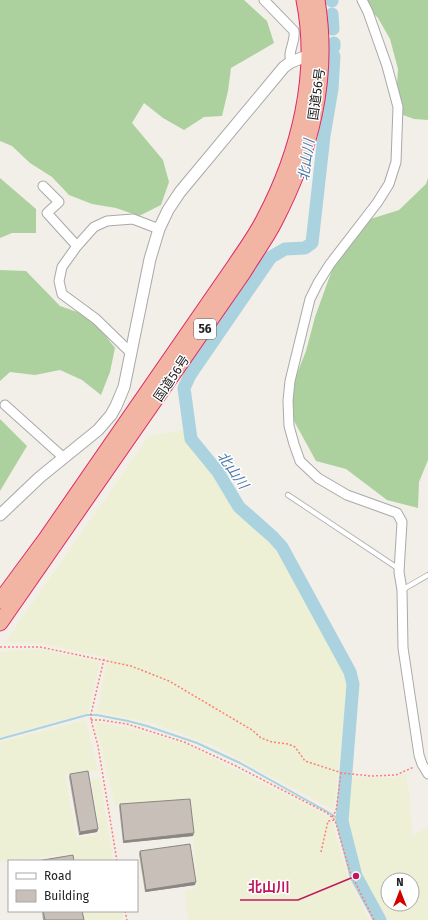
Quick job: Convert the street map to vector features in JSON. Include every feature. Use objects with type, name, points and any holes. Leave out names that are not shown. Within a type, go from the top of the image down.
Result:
[{"type":"highway","name":"国道56号","points":[[0,601],[243,273],[278,216],[294,183],[308,145],[319,89],[315,53],[308,37],[304,0]]},
{"type":"highway","name":"国道56号","points":[[315,53],[321,37],[317,0]]},
{"type":"highway","name":"国道56号","points":[[0,623],[129,428]]},
{"type":"street","points":[[264,0],[294,31],[295,37],[289,53],[291,62]]},
{"type":"street","points":[[362,0],[368,12],[387,66],[398,107],[396,162],[389,184],[378,203],[330,264],[310,299],[290,381],[288,401],[289,426],[300,461],[318,478],[347,495],[397,514],[402,522],[399,569],[402,590],[404,648],[413,716],[422,764],[428,774]]},
{"type":"street","points":[[0,515],[40,477],[98,430],[111,415],[124,387],[150,259],[159,229],[168,210],[180,192],[274,80],[291,62],[315,53]]},
{"type":"street","points":[[43,186],[59,202],[47,213],[77,246]]},
{"type":"street","points":[[131,353],[96,319],[62,294],[59,281],[62,267],[77,246],[94,227],[107,222],[134,219],[159,229]]},
{"type":"street","points":[[5,405],[64,458]]},
{"type":"street","points":[[111,415],[129,428]]},
{"type":"lane","points":[[288,495],[399,569]]},
{"type":"lane","points":[[402,590],[428,575]]},
{"type":"path","points":[[0,647],[40,647],[131,666],[169,681],[252,730],[261,738],[295,747],[305,761],[341,773],[371,776],[396,775],[422,764]]},
{"type":"path","points":[[104,660],[91,714],[91,720],[98,746],[118,860]]},
{"type":"path","points":[[91,720],[127,724],[184,742],[236,766],[327,813],[335,820],[350,872],[374,920]]},
{"type":"path","points":[[332,817],[336,811],[341,773]]},
{"type":"path","points":[[321,852],[328,821],[335,820]]},
{"type":"green space","points":[[0,0],[244,0],[267,21],[274,43],[231,68],[228,91],[222,116],[204,117],[184,130],[163,118],[144,103],[132,123],[163,160],[169,182],[161,205],[139,216],[116,208],[92,204],[69,195],[52,177],[30,163],[12,146],[0,141]]},
{"type":"green space","points":[[360,0],[428,0],[428,120],[414,119],[395,112],[398,69],[390,39],[378,18]]},
{"type":"green space","points":[[0,178],[36,209],[36,233],[12,233],[0,238]]},
{"type":"green space","points":[[428,178],[428,460],[419,482],[418,508],[387,500],[346,469],[316,461],[294,421],[292,386],[306,351],[315,317],[339,252],[364,221],[399,210],[426,184]]},
{"type":"green space","points":[[0,270],[26,271],[60,306],[83,314],[101,330],[115,348],[110,372],[101,395],[82,380],[60,370],[35,375],[10,372],[0,381]]},
{"type":"green space","points":[[0,419],[27,446],[0,491]]},
{"type":"green space","points":[[183,430],[188,445],[216,480],[239,515],[278,549],[345,674],[347,687],[334,810],[212,745],[152,723],[97,712],[108,658],[40,643],[5,642],[149,436]]},
{"type":"green space","points":[[39,649],[100,662],[88,713],[0,737],[0,652]]},
{"type":"green space","points":[[86,720],[98,771],[65,775],[77,838],[100,834],[91,779],[100,778],[113,860],[75,860],[73,854],[0,862],[0,742]]},
{"type":"green space","points":[[95,722],[130,728],[185,744],[324,814],[333,824],[348,876],[369,920],[188,920],[185,891],[197,888],[190,799],[115,805]]},
{"type":"green space","points":[[406,774],[410,797],[412,836],[428,827],[428,920],[387,920],[382,912],[420,912],[420,872],[380,872],[380,908],[360,875],[346,821],[350,777],[393,778]]},
{"type":"green space","points":[[83,912],[122,912],[123,920],[84,920]]},
{"type":"building","points":[[88,771],[98,829],[80,832],[70,774]]},
{"type":"building","points":[[190,799],[194,833],[124,841],[120,804]]},
{"type":"building","points":[[190,844],[196,882],[146,890],[140,851]]},
{"type":"building","points":[[73,855],[74,860],[43,860]]},
{"type":"building","points":[[43,912],[82,912],[84,920],[45,920]]},
{"type":"waterway","name":"北山川","points":[[332,14],[333,29]]},
{"type":"waterway","name":"北山川","points":[[334,56],[332,89],[324,136],[312,243],[305,248],[285,249],[271,257],[190,375],[184,388],[191,439],[218,472],[239,507],[282,547],[350,672],[353,684],[342,821],[356,876],[380,920]]},
{"type":"waterway","points":[[0,739],[87,715],[97,715],[128,721],[197,743],[240,763],[342,821]]},
{"type":"place","name":"北山川","points":[[356,876]]}]
